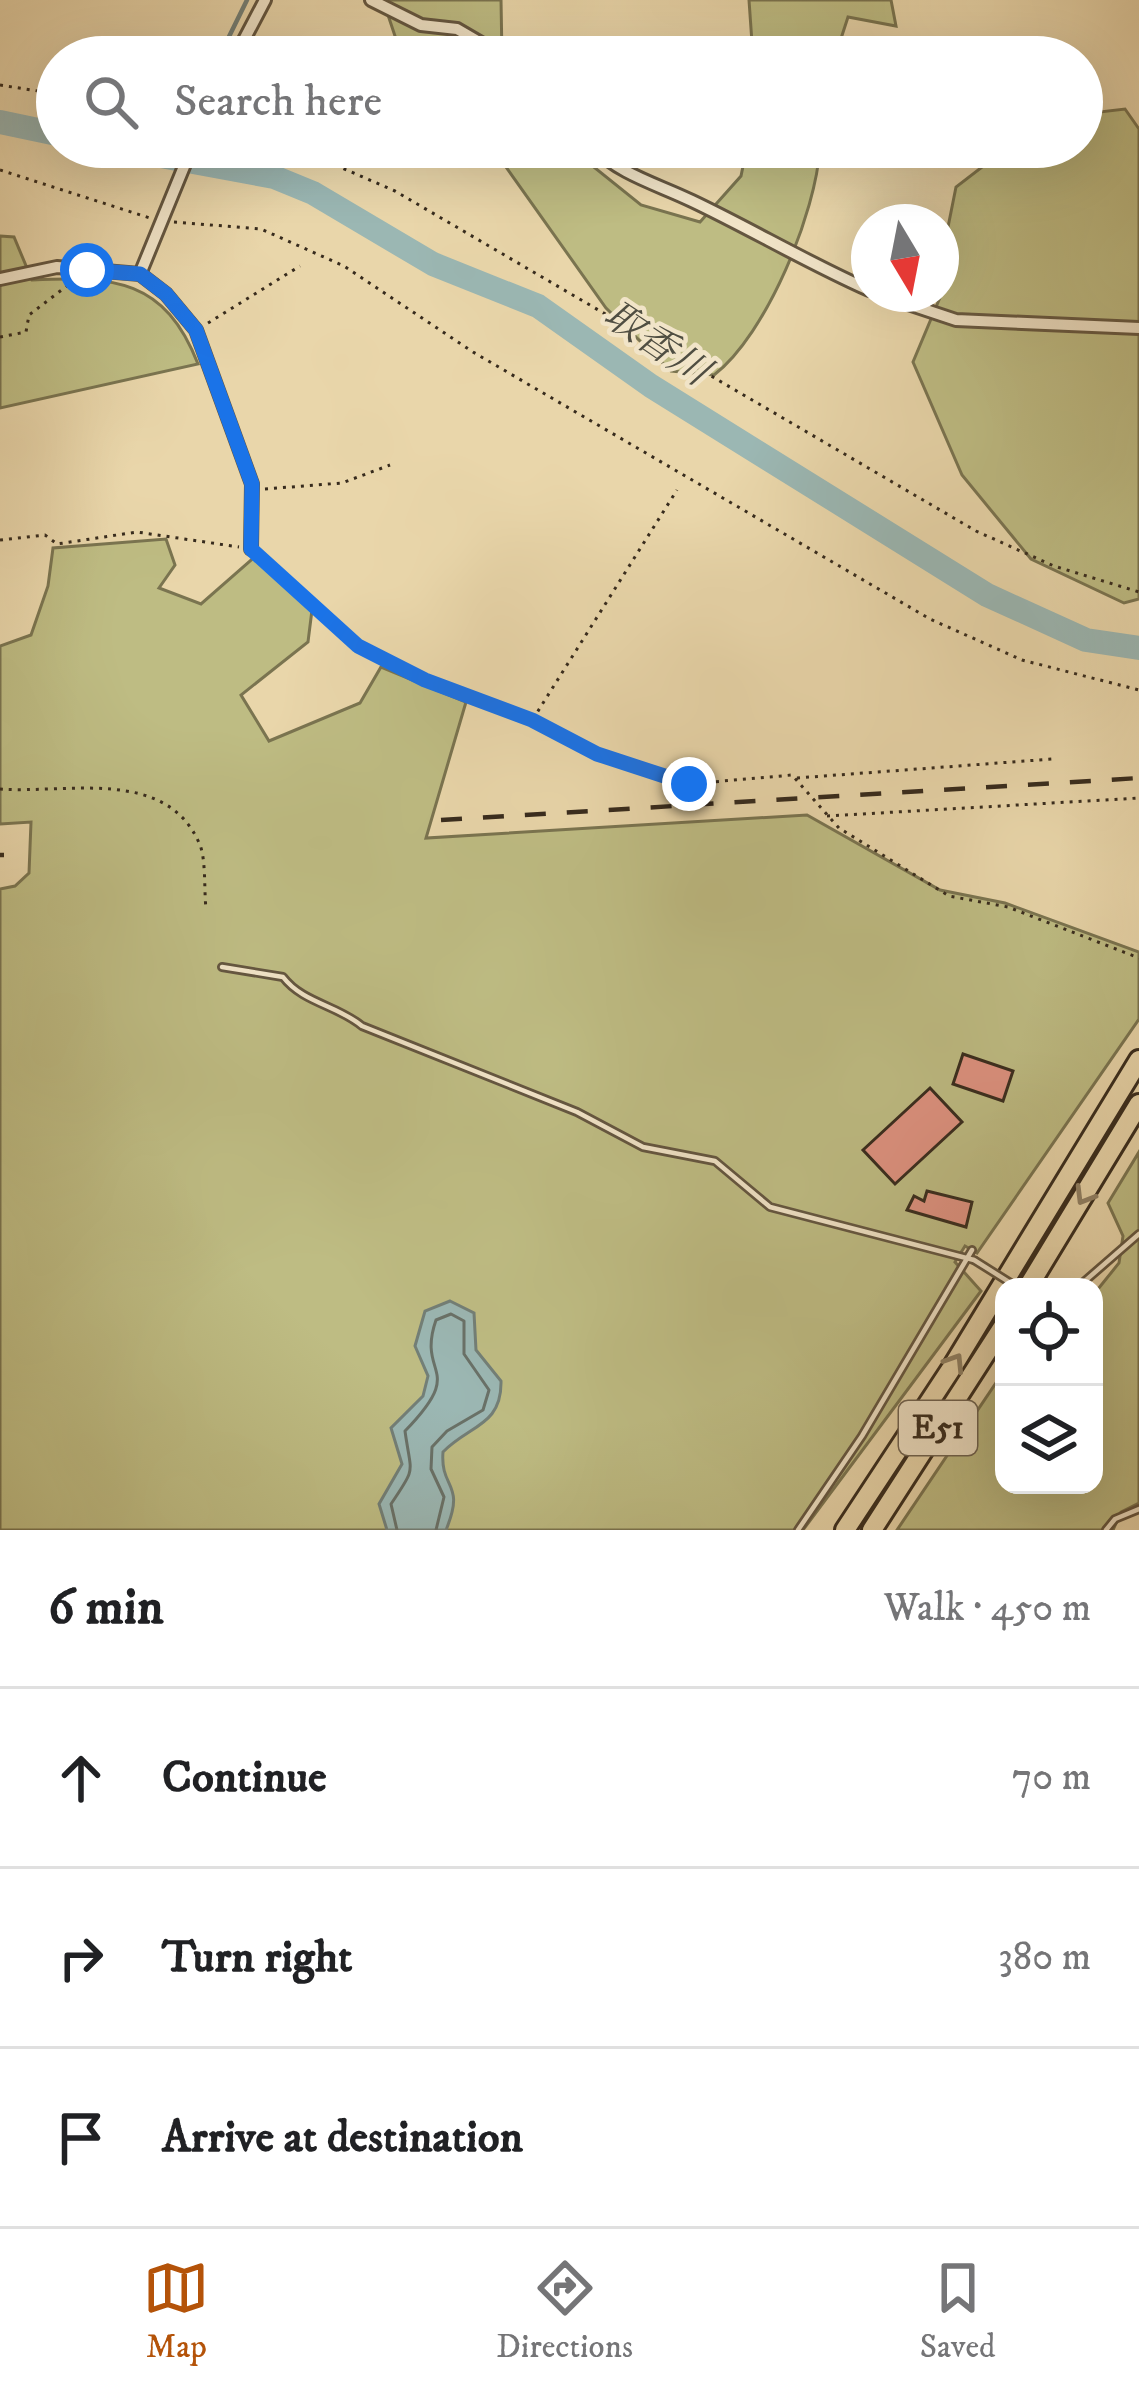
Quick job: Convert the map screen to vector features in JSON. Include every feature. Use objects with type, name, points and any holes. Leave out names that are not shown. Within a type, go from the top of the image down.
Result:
[{"type":"highway","name":"E51","points":[[845,1530],[951,1369],[1139,1060]]},
{"type":"highway","points":[[1033,1278],[1139,1104]]},
{"type":"highway","name":"E51","points":[[872,1530],[995,1339]]},
{"type":"street","points":[[247,36],[265,0]]},
{"type":"street","points":[[371,0],[421,25],[457,29],[469,36]]},
{"type":"street","points":[[140,274],[183,168]]},
{"type":"street","points":[[624,168],[652,187],[692,201],[851,281]]},
{"type":"street","points":[[0,279],[57,267],[140,274],[166,294],[196,330],[252,484],[251,549]]},
{"type":"street","points":[[932,312],[956,320],[1139,328]]},
{"type":"lane","points":[[222,967],[283,977],[296,994],[341,1009],[362,1026],[577,1112],[610,1134],[667,1154],[716,1161],[770,1207],[970,1259],[1002,1278]]},
{"type":"lane","points":[[1088,1278],[1139,1234]]},
{"type":"lane","points":[[797,1530],[862,1436],[972,1250]]},
{"type":"lane","points":[[1106,1530],[1115,1519],[1139,1509]]},
{"type":"path","points":[[0,85],[36,91]]},
{"type":"path","points":[[342,168],[395,191],[976,531],[1054,566],[1139,592]]},
{"type":"path","points":[[0,170],[161,219],[261,229],[344,266],[473,352],[930,619],[1022,660],[1139,690]]},
{"type":"path","points":[[196,330],[300,266]]},
{"type":"path","points":[[0,337],[26,332],[29,315],[87,270]]},
{"type":"path","points":[[252,484],[281,491],[342,483],[390,465]]},
{"type":"path","points":[[532,720],[677,490]]},
{"type":"path","points":[[0,541],[45,535],[57,544],[165,533],[251,549],[358,646],[425,680],[532,720],[597,754],[689,784],[1052,759]]},
{"type":"path","points":[[797,778],[826,815],[949,896],[1008,908],[1139,958]]},
{"type":"path","points":[[0,789],[143,792],[180,813],[202,848],[206,908]]},
{"type":"path","points":[[826,815],[1139,798]]},
{"type":"shaded area","points":[[383,0],[501,0],[502,36],[395,36]]},
{"type":"shaded area","points":[[749,0],[891,0],[896,26],[848,17],[842,36],[752,36]]},
{"type":"shaded area","points":[[1125,109],[1139,129],[1139,599],[1124,603],[1031,559],[962,475],[913,362],[934,312],[959,312],[959,204],[953,204],[956,187],[981,168],[1103,168],[1103,112]]},
{"type":"shaded area","points":[[507,168],[595,168],[641,205],[700,222],[741,176],[743,168],[817,168],[799,237],[770,302],[734,356],[714,375],[671,371],[606,308]]},
{"type":"shaded area","points":[[0,236],[14,237],[32,280],[112,282],[153,299],[170,314],[198,364],[0,408]]},
{"type":"shaded area","points":[[166,539],[175,565],[159,588],[201,604],[258,554],[312,610],[308,642],[241,695],[269,741],[360,703],[381,667],[466,702],[426,838],[807,815],[940,890],[1005,903],[1139,952],[1139,1019],[977,1253],[965,1246],[955,1262],[981,1291],[803,1530],[0,1530],[0,889],[15,886],[29,873],[31,822],[0,824],[0,646],[31,635],[48,586],[53,548]]},
{"type":"shaded area","points":[[1139,1152],[1139,1503],[1121,1512],[1113,1530],[897,1530],[995,1384],[995,1494],[1103,1494],[1103,1283],[1119,1263],[1123,1236],[1108,1203]]},
{"type":"water","points":[[450,1301],[474,1313],[476,1350],[501,1381],[500,1396],[490,1416],[443,1452],[454,1503],[446,1530],[387,1530],[379,1504],[402,1464],[391,1428],[423,1396],[428,1376],[415,1346],[425,1311]]},
{"type":"building","points":[[963,1054],[1013,1071],[1003,1101],[953,1084]]},
{"type":"building","points":[[930,1088],[962,1122],[895,1184],[863,1150]]},
{"type":"building","points":[[927,1191],[972,1202],[966,1227],[907,1210],[914,1196],[924,1201]]},
{"type":"waterway","points":[[229,36],[247,0]]},
{"type":"waterway","name":"取香川","points":[[0,122],[36,130]]},
{"type":"waterway","name":"取香川","points":[[225,168],[274,177],[313,193],[433,264],[538,306],[651,386],[987,595],[1086,640],[1139,648]]},
{"type":"railway","points":[[441,820],[1139,778]]},
{"type":"route","points":[[87,270],[140,274],[166,294],[196,330],[252,484],[251,549],[345,636],[425,680],[532,720],[597,754],[689,784]]}]
